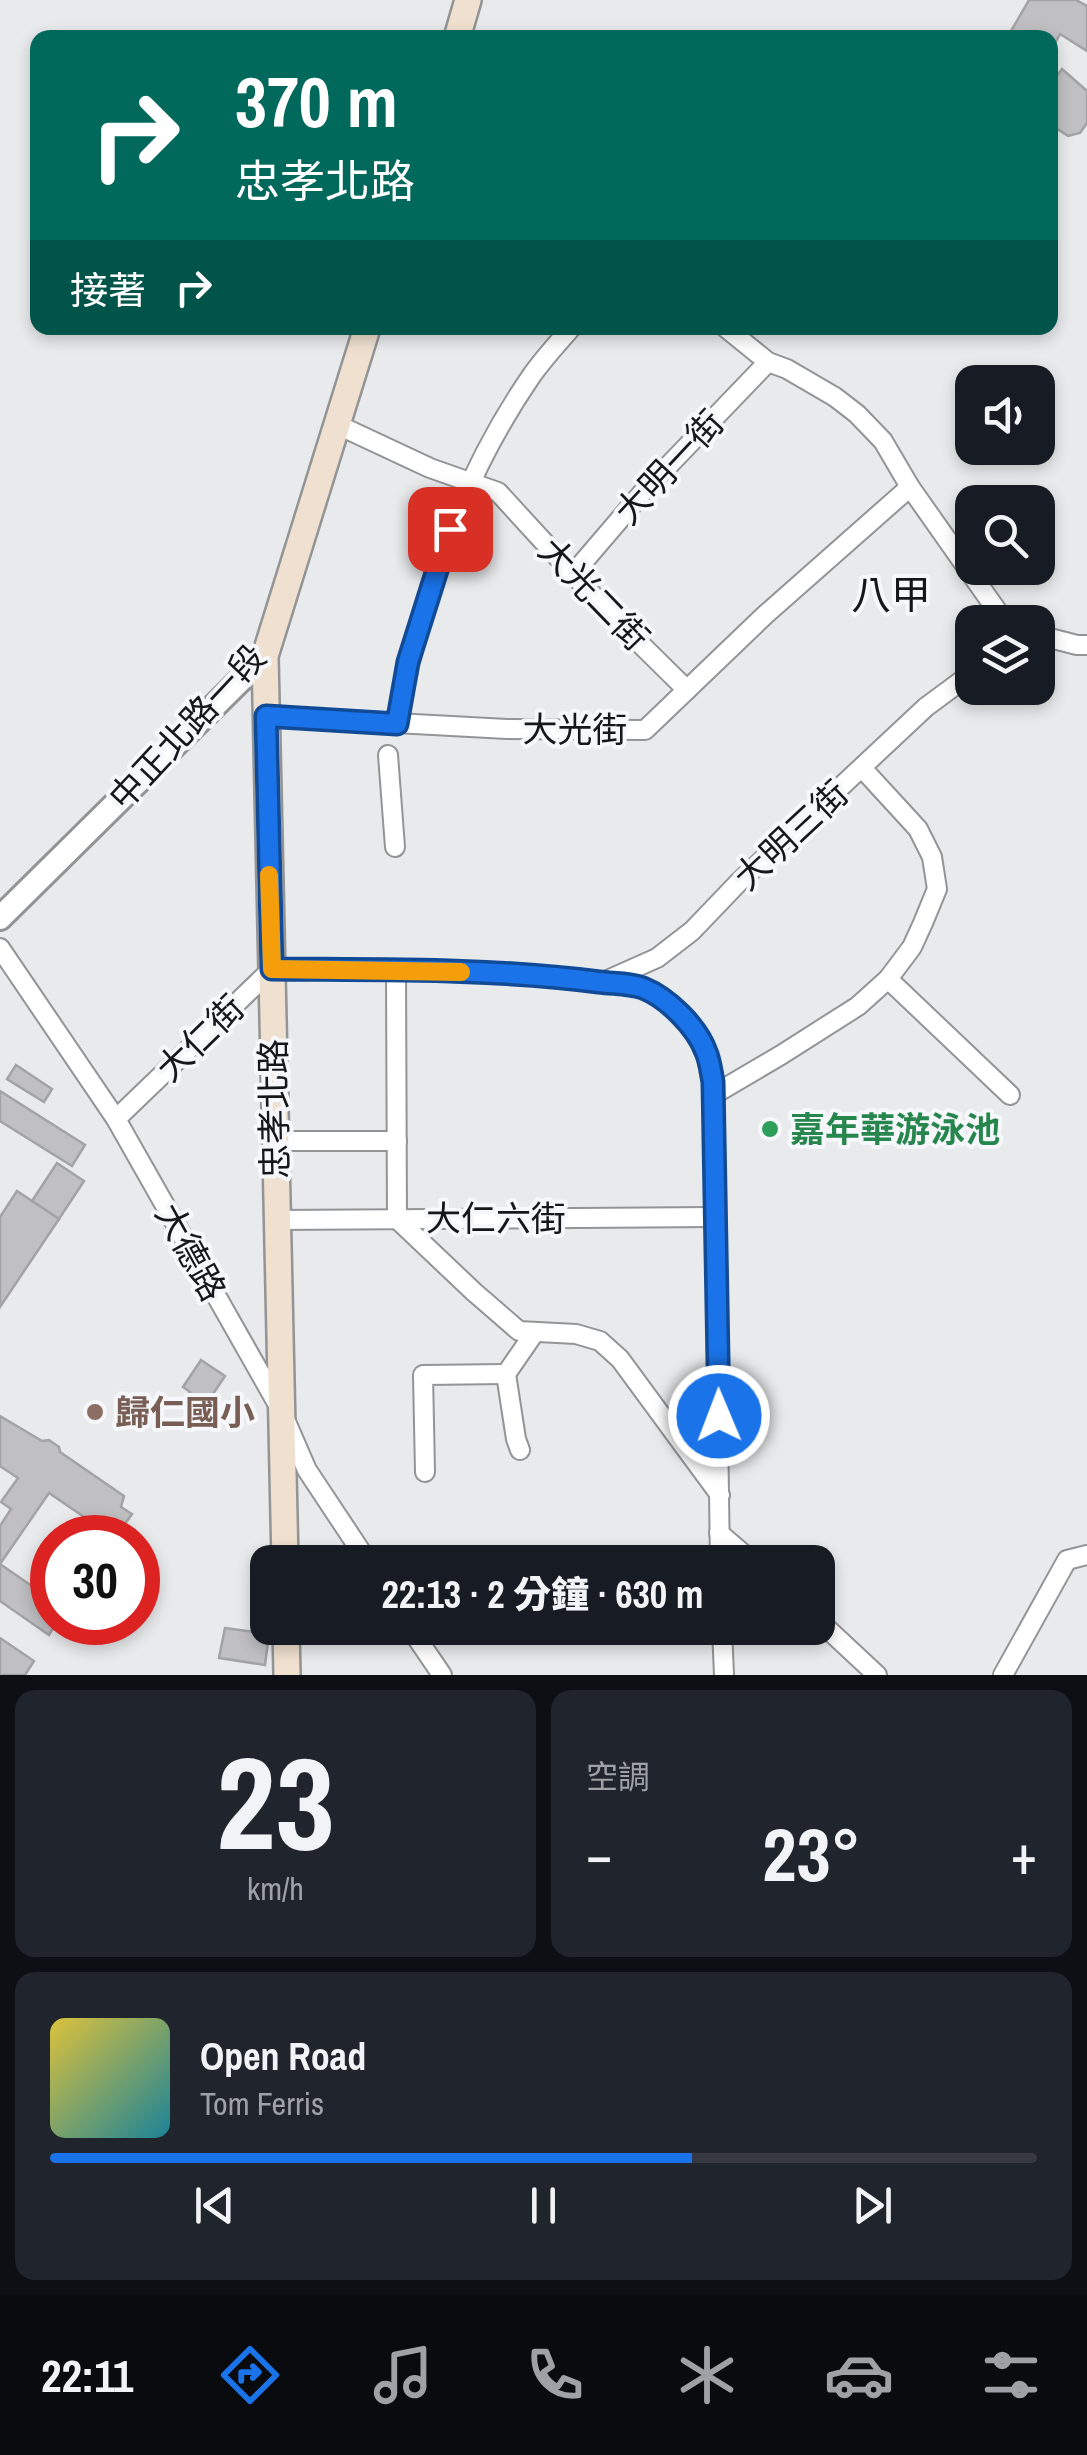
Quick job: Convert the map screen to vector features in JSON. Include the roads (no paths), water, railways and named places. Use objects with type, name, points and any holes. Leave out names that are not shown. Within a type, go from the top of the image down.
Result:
[{"type":"main road","points":[[459,30],[468,0]]},
{"type":"main road","name":"中正北路一段","points":[[265,656],[366,335]]},
{"type":"main road","name":"忠孝北路","points":[[265,656],[284,1545]]},
{"type":"main road","points":[[286,1645],[287,1675]]},
{"type":"street","points":[[397,724],[408,662],[450,529],[470,482],[535,370],[566,335]]},
{"type":"street","points":[[735,335],[768,362],[810,381],[856,414],[883,441],[910,487],[993,605]]},
{"type":"street","name":"大明一街","points":[[573,574],[644,491],[768,362]]},
{"type":"street","name":"大光二街","points":[[338,425],[430,468],[498,492],[608,612],[688,690]]},
{"type":"street","name":"大光街","points":[[266,716],[507,729],[645,730],[765,615],[910,487]]},
{"type":"street","points":[[1055,639],[1087,645]]},
{"type":"street","name":"中正北路一段","points":[[0,918],[265,656]]},
{"type":"street","name":"大明三街","points":[[601,983],[658,958],[692,931],[926,707],[955,686]]},
{"type":"street","points":[[388,755],[395,847]]},
{"type":"street","points":[[713,1095],[858,1006],[888,979],[912,947],[937,889],[932,857],[918,829],[862,768]]},
{"type":"street","name":"大德路","points":[[0,948],[116,1119],[281,1410],[307,1470],[357,1545]]},
{"type":"street","name":"大仁街","points":[[116,1119],[272,969],[504,972],[626,983],[646,989],[666,1002],[698,1035],[707,1053],[713,1082],[720,1545]]},
{"type":"street","points":[[396,971],[398,1219],[519,1331],[576,1334],[600,1341],[620,1359],[720,1496]]},
{"type":"street","points":[[888,979],[1010,1096]]},
{"type":"street","points":[[275,1140],[397,1141]]},
{"type":"street","name":"大仁六街","points":[[276,1220],[716,1217]]},
{"type":"street","points":[[520,1450],[506,1374],[535,1332]]},
{"type":"street","points":[[425,1472],[423,1375],[506,1374]]},
{"type":"street","points":[[720,1533],[734,1545]]},
{"type":"street","points":[[1002,1675],[1067,1560],[1087,1555]]},
{"type":"street","points":[[835,1636],[877,1675]]},
{"type":"street","points":[[422,1645],[442,1675]]},
{"type":"street","points":[[723,1645],[724,1675]]},
{"type":"place","name":"嘉年華游泳池","points":[[770,1129]]},
{"type":"place","name":"歸仁國小","points":[[95,1412]]},
{"type":"district","name":"八甲","points":[[891,594]]}]
